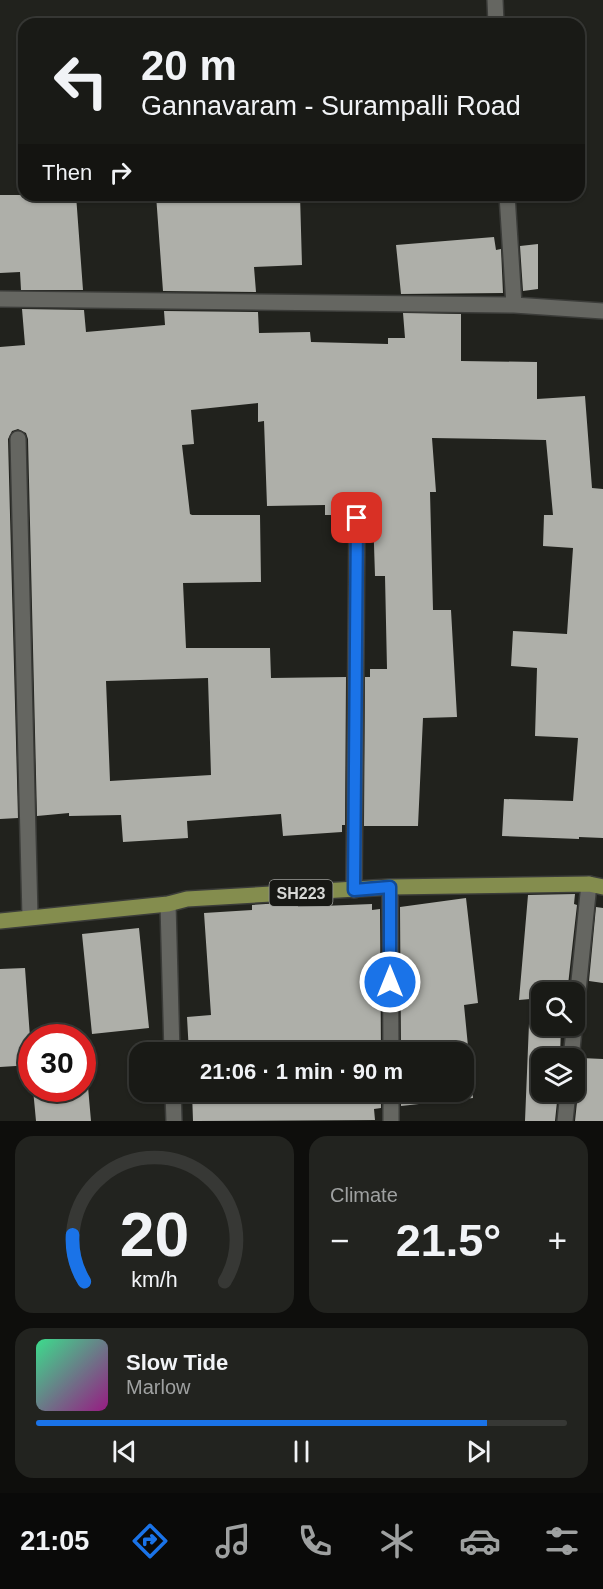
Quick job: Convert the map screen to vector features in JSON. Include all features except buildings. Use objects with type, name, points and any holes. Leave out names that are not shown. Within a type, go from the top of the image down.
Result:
[{"type":"main road","name":"SH223","points":[[0,921],[30,916],[168,904],[186,899],[390,887],[596,886]]},
{"type":"street","points":[[495,0],[496,18]]},
{"type":"street","points":[[507,201],[514,305]]},
{"type":"street","points":[[0,298],[514,305],[603,311]]},
{"type":"street","points":[[18,439],[30,916]]},
{"type":"street","points":[[354,890],[357,518]]},
{"type":"street","points":[[574,1048],[596,886]]},
{"type":"street","points":[[390,887],[391,1042]]},
{"type":"street","points":[[168,904],[172,1042]]},
{"type":"street","points":[[173,1102],[174,1121]]},
{"type":"street","points":[[391,1102],[391,1121]]},
{"type":"street","points":[[565,1121],[567,1102]]},
{"type":"route","points":[[357,518],[354,890],[390,887],[390,982]]}]
